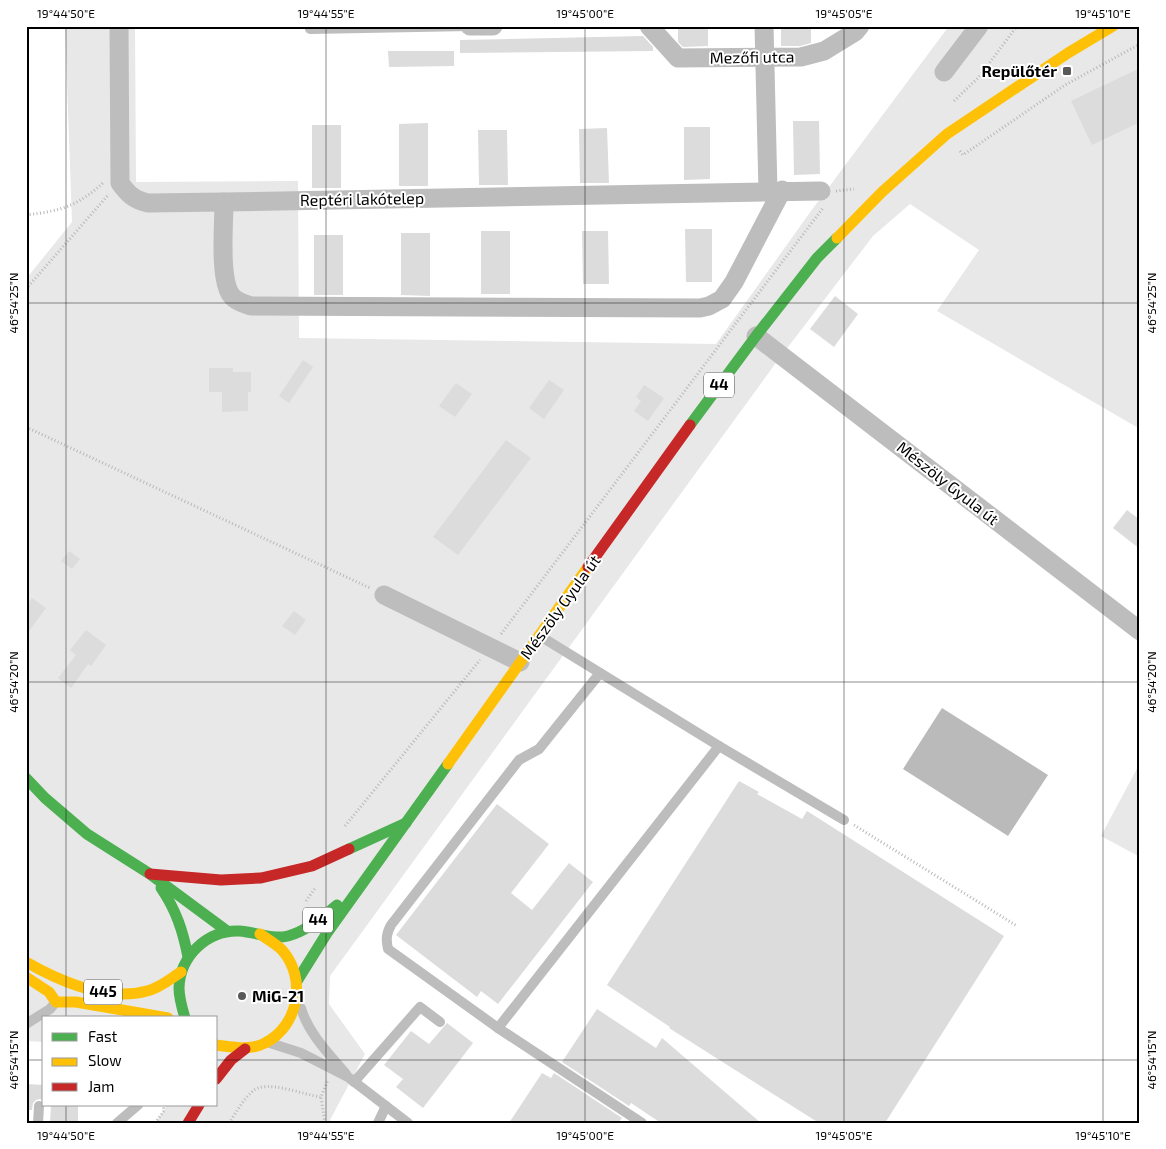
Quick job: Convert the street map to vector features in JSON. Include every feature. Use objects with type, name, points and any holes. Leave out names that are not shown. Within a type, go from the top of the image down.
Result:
[{"type":"main road","name":"Mészöly Gyula út","points":[[297,981],[327,933],[645,486],[756,336],[817,258],[852,221],[913,163],[947,134],[1068,53],[1114,26]]},
{"type":"main road","points":[[26,778],[45,798],[87,834],[150,874],[227,931]]},
{"type":"main road","points":[[150,874],[229,879],[261,878],[312,866],[406,823]]},
{"type":"main road","points":[[150,874],[176,911],[183,928],[188,956]]},
{"type":"main road","name":"Mészöly Gyula út","points":[[184,1016],[178,992],[181,972],[188,956],[206,940],[227,931],[248,931],[281,937],[315,922],[366,879]]},
{"type":"main road","name":"Mészöly Gyula út","points":[[218,1045],[245,1049],[266,1042],[283,1030],[295,1010],[298,995],[295,969],[282,950],[260,934]]},
{"type":"main road","name":"445","points":[[26,962],[67,983],[101,991],[120,993],[149,990],[181,972]]},
{"type":"main road","points":[[26,977],[49,992],[56,1002]]},
{"type":"main road","name":"445","points":[[56,1002],[76,1002],[155,1016]]},
{"type":"main road","name":"Mészöly Gyula út","points":[[218,1076],[231,1060],[245,1049]]},
{"type":"main road","points":[[188,1123],[198,1106]]},
{"type":"street","points":[[119,26],[120,175]]},
{"type":"street","points":[[470,26],[493,26]]},
{"type":"street","name":"Mezőfi utca","points":[[649,26],[678,58],[801,57],[824,52],[855,32],[860,26]]},
{"type":"street","points":[[224,202],[224,269],[227,285],[231,296],[239,302],[251,306],[700,308],[709,306],[722,299],[734,282],[775,190],[764,26]]},
{"type":"street","points":[[944,72],[979,26]]},
{"type":"street","name":"Reptéri lakótelep","points":[[120,175],[128,194],[138,201],[148,203],[775,190],[827,196]]},
{"type":"street","name":"Mészöly Gyula út","points":[[756,336],[1140,631]]},
{"type":"street","points":[[384,595],[520,662]]},
{"type":"lane","points":[[310,29],[470,26]]},
{"type":"lane","points":[[540,636],[844,820]]},
{"type":"lane","points":[[600,673],[539,749],[519,760],[391,925],[387,933],[388,950],[498,1028],[642,1123]]},
{"type":"lane","points":[[498,1028],[719,746]]},
{"type":"lane","points":[[298,995],[304,1018],[315,1036],[351,1079]]},
{"type":"lane","points":[[26,1024],[50,1009],[56,1002]]},
{"type":"lane","points":[[351,1079],[420,1007],[440,1022]]},
{"type":"lane","points":[[266,1042],[301,1053],[351,1079],[408,1123]]},
{"type":"lane","points":[[38,1123],[39,1106]]},
{"type":"lane","points":[[117,1123],[137,1106]]},
{"type":"lane","points":[[378,1122],[386,1106]]},
{"type":"path","points":[[951,104],[979,77],[1017,26]]},
{"type":"path","points":[[963,155],[1065,85],[1127,49],[1140,44]]},
{"type":"path","points":[[26,215],[60,209],[82,201],[120,175]]},
{"type":"path","points":[[26,289],[120,175]]},
{"type":"path","points":[[342,830],[491,647],[827,196],[857,189]]},
{"type":"path","points":[[26,427],[384,595]]},
{"type":"path","points":[[844,820],[1017,926]]},
{"type":"path","points":[[304,904],[315,889],[318,879],[312,866]]},
{"type":"path","points":[[229,1123],[254,1090],[264,1086],[289,1089],[302,1094],[321,1097],[325,1123]]},
{"type":"path","points":[[155,1123],[164,1111],[163,1106]]},
{"type":"shaded area","points":[[65,26],[135,26],[136,182],[298,181],[299,338],[716,344],[811,211],[949,26],[1140,26],[1140,429],[937,311],[979,250],[910,204],[873,236],[775,364],[330,976],[329,1004],[365,1054],[330,1120],[332,1123],[155,1123],[166,1106],[218,1106],[218,1016],[42,1016],[42,1042],[26,1041],[26,279],[72,222]]},
{"type":"shaded area","points":[[942,708],[1048,775],[1008,836],[903,769]]},
{"type":"shaded area","points":[[1140,763],[1140,857],[1101,836]]},
{"type":"building","points":[[678,26],[708,26],[708,46],[683,47],[678,42]]},
{"type":"building","points":[[781,26],[811,26],[811,43],[800,46],[781,46]]},
{"type":"building","points":[[643,36],[653,47],[653,51],[460,53],[460,40]]},
{"type":"building","points":[[388,51],[454,51],[454,66],[389,67]]},
{"type":"building","points":[[1140,68],[1140,122],[1092,145],[1071,101]]},
{"type":"building","points":[[793,121],[819,121],[820,174],[794,175]]},
{"type":"building","points":[[428,123],[428,186],[399,186],[399,124]]},
{"type":"building","points":[[312,125],[341,125],[341,188],[312,188]]},
{"type":"building","points":[[684,127],[710,127],[710,179],[684,180]]},
{"type":"building","points":[[607,128],[609,183],[580,183],[579,129]]},
{"type":"building","points":[[478,130],[507,130],[508,185],[479,185]]},
{"type":"building","points":[[685,229],[712,229],[712,282],[686,282]]},
{"type":"building","points":[[481,231],[510,231],[510,294],[481,294]]},
{"type":"building","points":[[582,231],[608,231],[609,284],[583,284]]},
{"type":"building","points":[[401,233],[430,233],[430,296],[401,295]]},
{"type":"building","points":[[314,235],[343,235],[343,295],[314,295]]},
{"type":"building","points":[[835,296],[858,314],[834,347],[810,329]]},
{"type":"building","points":[[303,360],[313,367],[289,403],[279,396]]},
{"type":"building","points":[[209,368],[233,368],[233,372],[251,372],[251,392],[248,392],[248,411],[222,412],[222,392],[209,392]]},
{"type":"building","points":[[549,380],[564,390],[544,419],[529,408]]},
{"type":"building","points":[[456,383],[472,394],[455,417],[439,406]]},
{"type":"building","points":[[644,385],[664,398],[648,421],[634,411],[641,401],[636,397]]},
{"type":"building","points":[[506,440],[531,458],[458,555],[433,537]]},
{"type":"building","points":[[1127,510],[1140,520],[1140,549],[1113,528]]},
{"type":"building","points":[[69,551],[80,559],[72,569],[61,561]]},
{"type":"building","points":[[32,598],[46,608],[26,635],[26,606]]},
{"type":"building","points":[[294,611],[306,620],[295,635],[282,626]]},
{"type":"building","points":[[86,630],[106,645],[91,666],[88,664],[71,688],[58,678],[76,655],[70,650]]},
{"type":"building","points":[[739,781],[759,792],[757,794],[802,819],[807,811],[1004,936],[885,1123],[819,1123],[669,1028],[607,985]]},
{"type":"building","points":[[497,804],[549,844],[511,893],[532,910],[569,863],[593,882],[498,1004],[481,991],[477,997],[396,935]]},
{"type":"building","points":[[597,1009],[656,1048],[662,1038],[761,1123],[661,1123],[631,1103],[629,1106],[562,1062]]},
{"type":"building","points":[[447,1023],[473,1043],[423,1108],[396,1087],[403,1079],[384,1065],[411,1031],[429,1044]]},
{"type":"building","points":[[542,1073],[551,1078],[554,1073],[622,1118],[618,1123],[509,1123]]},
{"type":"building","points":[[26,1084],[42,1085],[42,1100],[36,1100],[33,1103],[32,1110],[26,1110]]},
{"type":"building","points":[[51,1106],[78,1106],[78,1123],[50,1123]]},
{"type":"traffic: fast","points":[[690,425],[817,258],[837,238]]},
{"type":"traffic: fast","points":[[297,981],[327,933],[448,764]]},
{"type":"traffic: fast","points":[[26,778],[45,798],[87,834],[150,874],[227,931]]},
{"type":"traffic: fast","points":[[349,849],[406,823]]},
{"type":"traffic: fast","points":[[161,888],[171,904],[178,921],[188,957]]},
{"type":"traffic: fast","points":[[184,1016],[179,988],[184,965],[197,947],[206,940],[216,935],[239,931],[270,936],[288,936],[308,927],[337,905]]},
{"type":"traffic: slow","points":[[837,238],[882,192],[947,134],[1068,53],[1113,26]]},
{"type":"traffic: slow","points":[[448,764],[588,567]]},
{"type":"traffic: slow","points":[[218,1045],[241,1048],[265,1043],[277,1035],[286,1025],[292,1013],[296,1001],[297,987],[290,961],[280,948],[260,934]]},
{"type":"traffic: slow","points":[[26,962],[69,983],[100,992],[116,994],[132,994],[152,990],[181,972]]},
{"type":"traffic: slow","points":[[26,977],[49,992],[56,1002],[76,1002],[156,1016]]},
{"type":"traffic: jam","points":[[588,567],[690,425]]},
{"type":"traffic: jam","points":[[150,874],[221,880],[261,878],[312,866],[349,849]]},
{"type":"traffic: jam","points":[[218,1076],[231,1060],[245,1049]]},
{"type":"traffic: jam","points":[[188,1123],[198,1106]]},
{"type":"place","name":"Repülőtér","points":[[1067,71]]},
{"type":"place","name":"MiG-21","points":[[242,996]]}]
